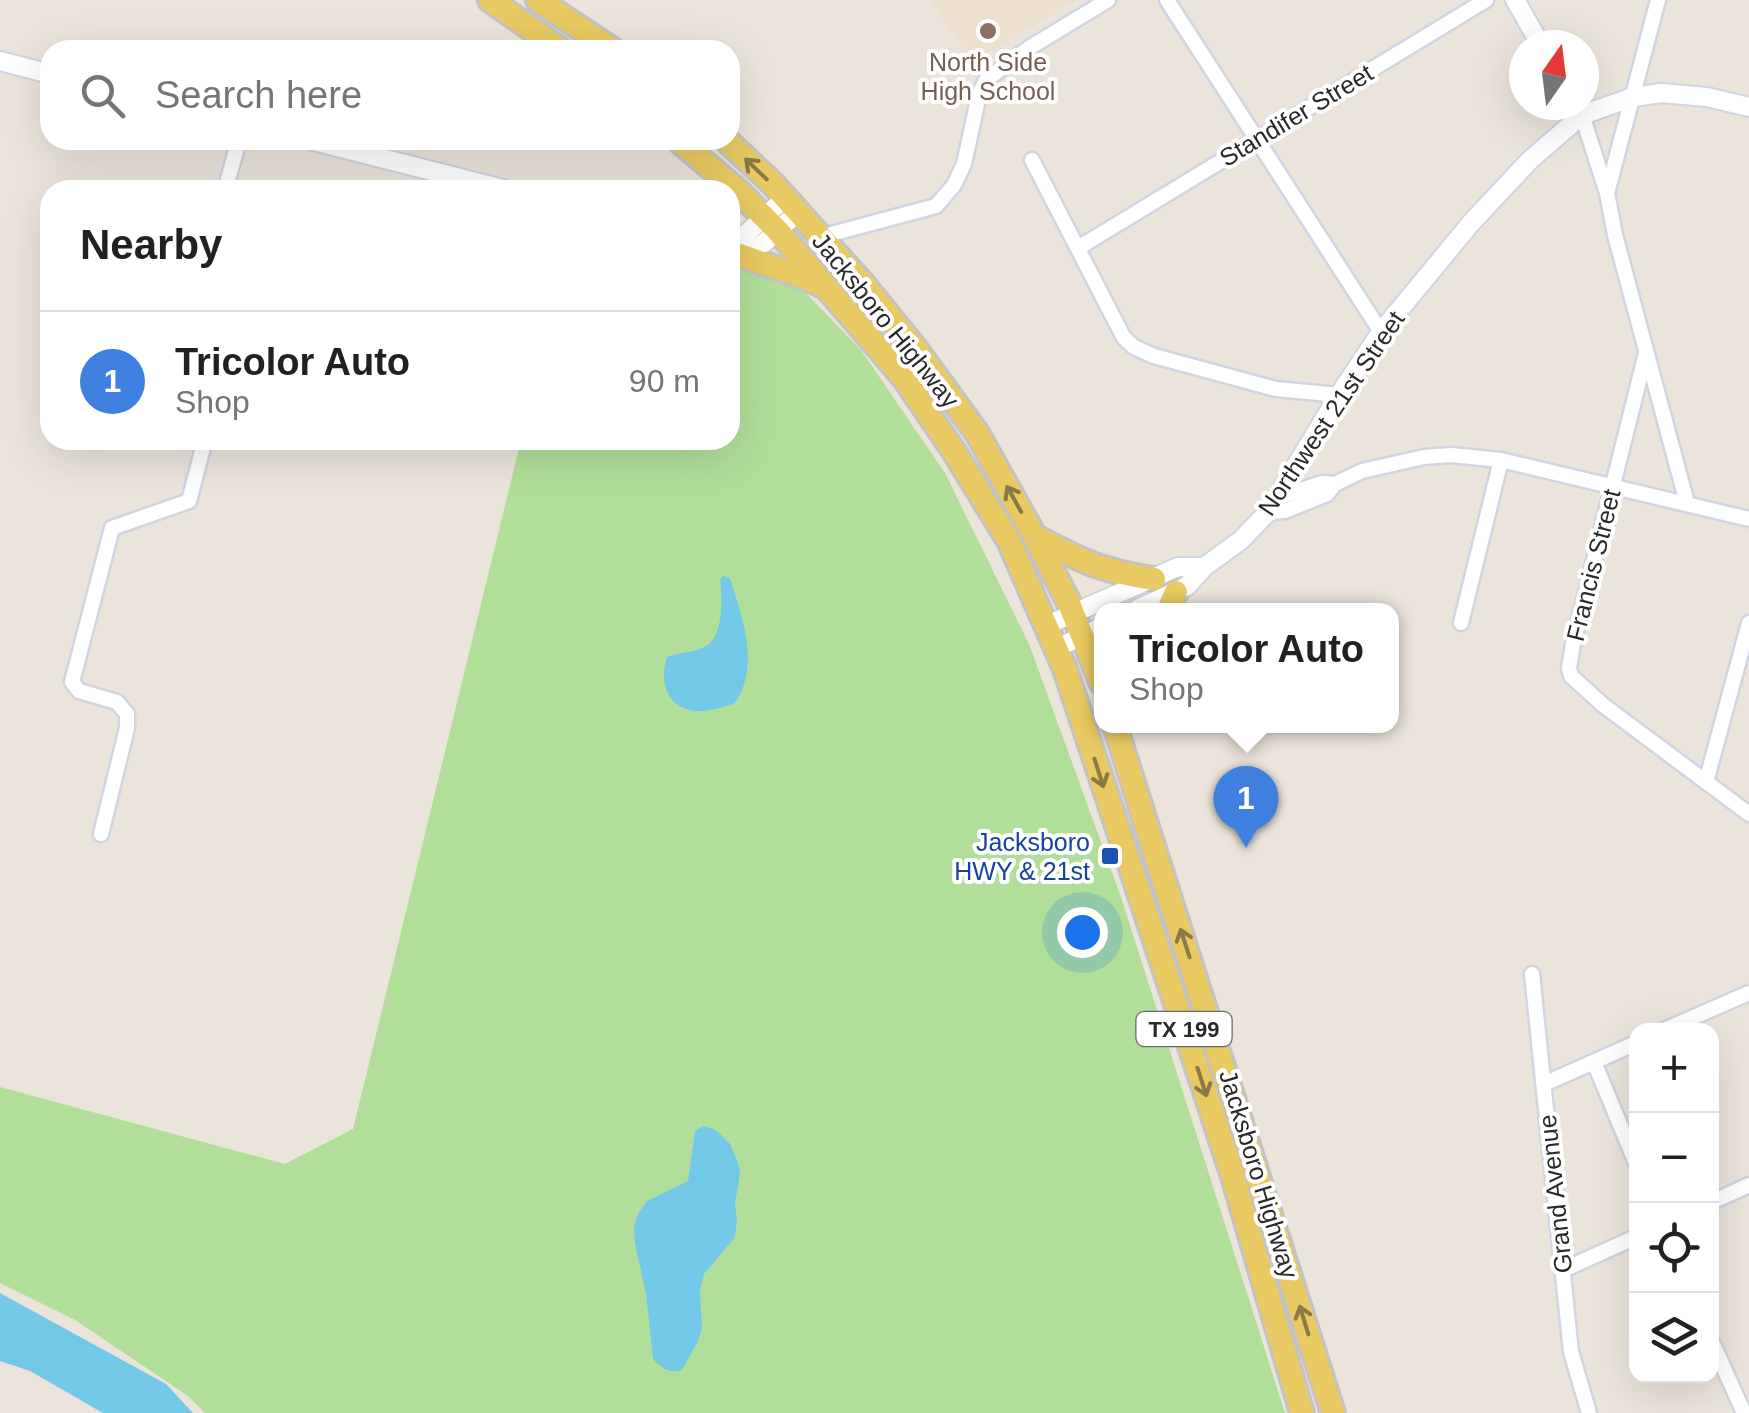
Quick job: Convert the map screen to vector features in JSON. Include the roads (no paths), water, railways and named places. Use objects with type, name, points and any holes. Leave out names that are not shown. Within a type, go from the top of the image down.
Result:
[{"type":"main road","points":[[538,0],[598,40]]},
{"type":"main road","points":[[492,1],[547,40]]},
{"type":"main road","name":"Jacksboro Highway","points":[[689,150],[723,180]]},
{"type":"main road","name":"Jacksboro Highway","points":[[736,150],[864,284],[977,433],[1086,625],[1094,655]]},
{"type":"main road","name":"Jacksboro Highway","points":[[740,195],[772,224],[904,378],[1008,540],[1057,648],[1240,1202],[1302,1413]]},
{"type":"main road","points":[[740,253],[828,288]]},
{"type":"main road","points":[[1035,537],[1084,563],[1154,579]]},
{"type":"main road","name":"Jacksboro Highway","points":[[1118,733],[1333,1413]]},
{"type":"main road","points":[[1132,733],[1147,822]]},
{"type":"main road","points":[[1240,1202],[1265,1196]]},
{"type":"street","points":[[820,236],[936,206],[954,185],[964,164],[979,94],[986,80],[1028,48],[1108,0]]},
{"type":"street","points":[[1167,0],[1381,332]]},
{"type":"street","name":"Standifer Street","points":[[1078,248],[1486,0]]},
{"type":"street","points":[[1516,0],[1533,30]]},
{"type":"street","points":[[1607,192],[1658,0]]},
{"type":"street","points":[[0,61],[40,71]]},
{"type":"street","name":"Northwest 21st Street","points":[[1599,105],[1661,93],[1707,97],[1749,107]]},
{"type":"street","name":"Northwest 21st Street","points":[[1172,601],[1204,567],[1241,540],[1272,505],[1381,332],[1471,223],[1569,120]]},
{"type":"street","points":[[1582,120],[1607,192],[1615,235],[1688,503]]},
{"type":"street","points":[[228,180],[236,150]]},
{"type":"street","points":[[349,150],[467,180]]},
{"type":"street","points":[[1032,160],[1124,338],[1134,347],[1276,389],[1339,395]]},
{"type":"street","points":[[740,241],[746,234],[772,224],[792,205]]},
{"type":"street","name":"Francis Street","points":[[1646,353],[1573,644],[1571,676],[1603,705],[1749,814]]},
{"type":"street","points":[[101,834],[128,714],[117,702],[78,691],[72,682],[112,528],[189,501],[202,450]]},
{"type":"street","points":[[1272,505],[1285,511],[1327,494],[1334,484],[1362,471],[1424,457],[1451,456],[1501,460],[1749,519]]},
{"type":"street","points":[[1460,623],[1501,460]]},
{"type":"street","name":"Northwest 21st Street","points":[[1119,603],[1178,567],[1204,567]]},
{"type":"street","points":[[1706,782],[1749,623]]},
{"type":"street","name":"Northwest 21st Street","points":[[1046,625],[1086,625]]},
{"type":"street","name":"Northwest 21st Street","points":[[1057,648],[1086,625]]},
{"type":"street","name":"Grand Avenue","points":[[1532,974],[1571,1352],[1589,1413]]},
{"type":"street","points":[[1680,1023],[1749,993]]},
{"type":"street","points":[[1544,1084],[1629,1045]]},
{"type":"street","points":[[1594,1062],[1629,1146]]},
{"type":"street","points":[[1719,1199],[1749,1185]]},
{"type":"street","points":[[1563,1270],[1629,1240]]},
{"type":"street","points":[[1719,1358],[1744,1413]]},
{"type":"water","points":[[723,576],[730,578],[747,641],[743,688],[735,703],[706,711],[686,709],[667,692],[667,657],[699,650],[713,639],[719,623]]},
{"type":"water","points":[[703,1126],[714,1129],[730,1144],[738,1163],[735,1237],[704,1274],[698,1341],[682,1370],[673,1371],[653,1359],[634,1227],[647,1201],[688,1181],[695,1131]]},
{"type":"water","points":[[0,1293],[166,1384],[193,1413],[103,1413],[30,1371],[0,1361]]},
{"type":"place","name":"North Side High School","points":[[988,31]]},
{"type":"place","name":"Tricolor Auto","points":[[1246,848]]},
{"type":"place","name":"Jacksboro HWY & 21st","points":[[1110,856]]}]
